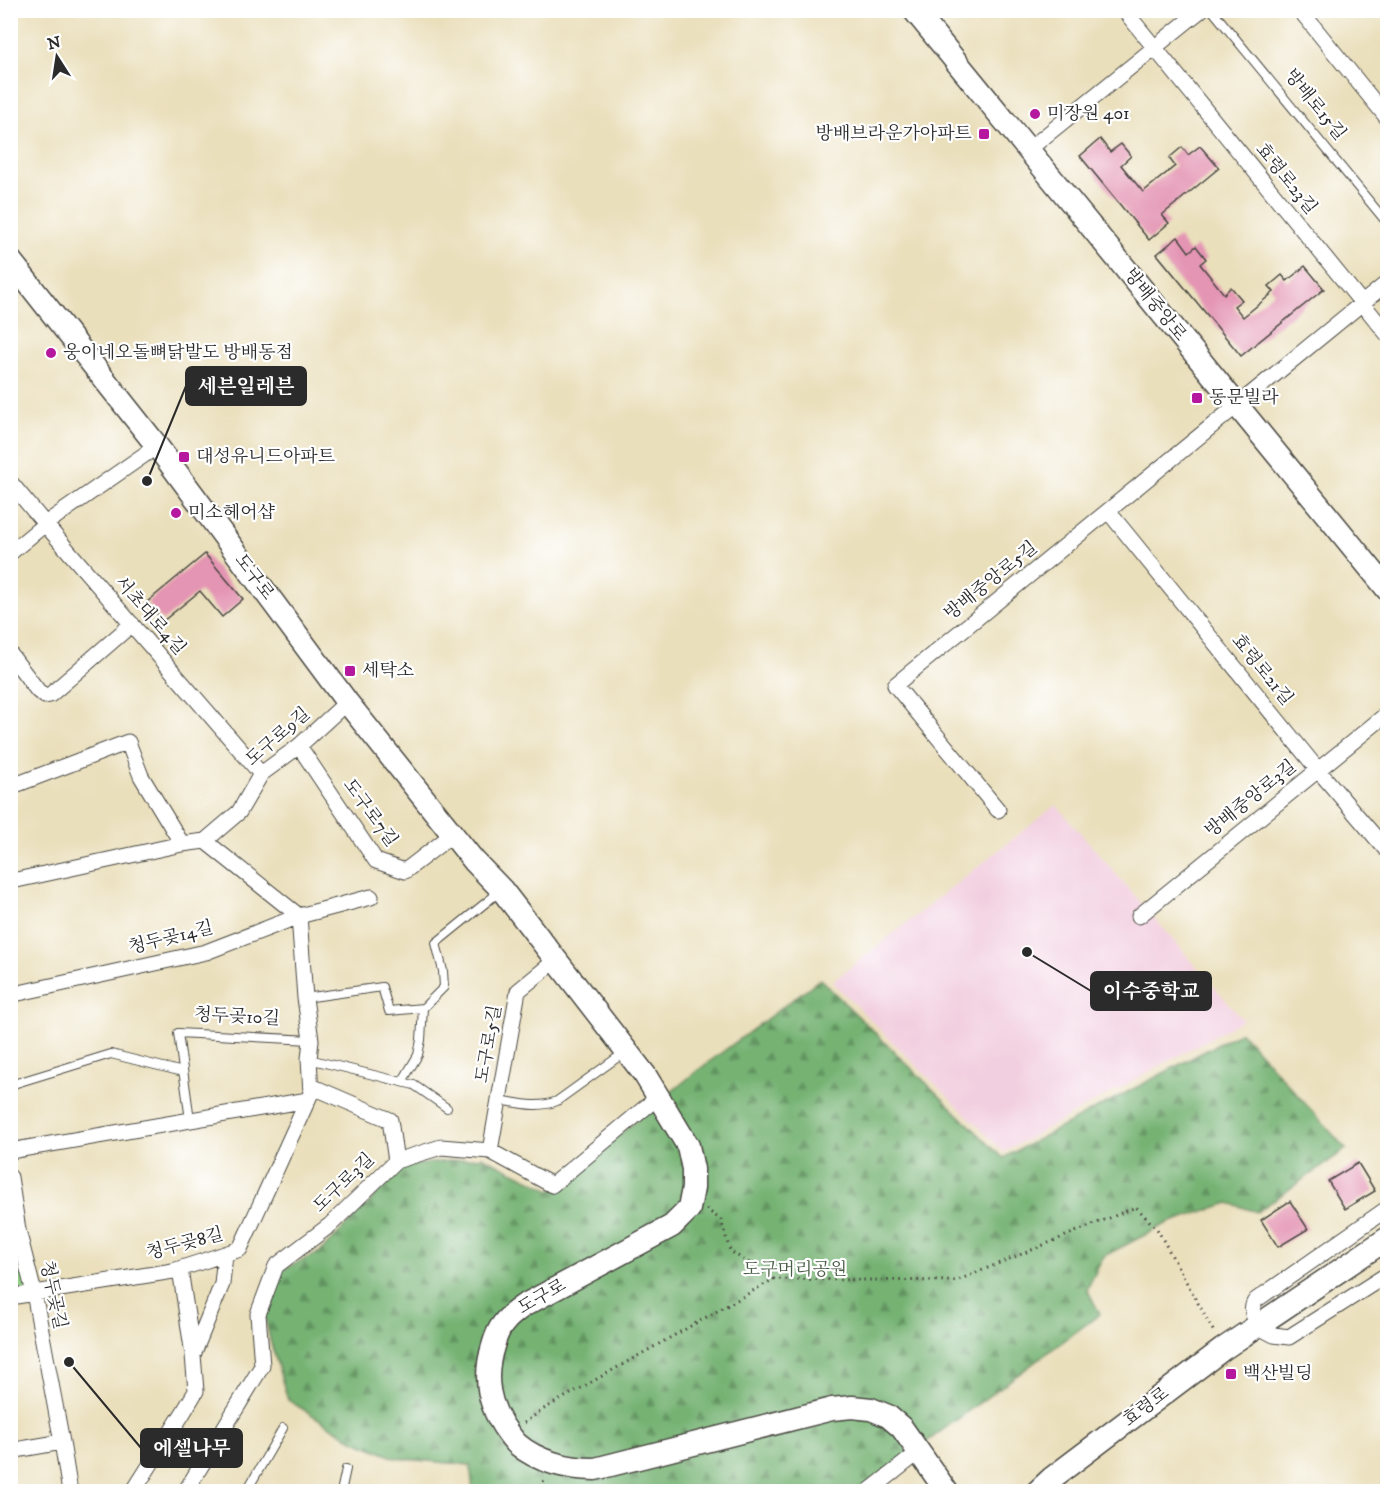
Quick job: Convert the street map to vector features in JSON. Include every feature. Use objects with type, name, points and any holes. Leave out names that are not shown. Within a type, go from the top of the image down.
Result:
[{"type":"street","name":"효령로23길","points":[[1124,10],[1388,335]]},
{"type":"street","points":[[1028,150],[1201,10]]},
{"type":"street","points":[[1300,10],[1388,119]]},
{"type":"street","name":"방배중앙로","points":[[924,14],[1028,150],[1388,590]]},
{"type":"street","name":"도구로","points":[[10,260],[157,446],[347,702],[474,861],[502,890],[645,1075],[688,1146],[693,1169],[691,1199],[689,1209],[672,1226],[523,1306],[501,1326],[490,1354],[487,1384],[496,1413],[509,1434],[516,1443],[532,1455],[574,1469],[595,1469],[832,1409],[852,1407],[871,1409],[888,1416],[903,1428],[947,1491]]},
{"type":"street","points":[[1237,406],[1388,282]]},
{"type":"street","name":"방배중앙로5길","points":[[998,810],[896,685],[1237,406]]},
{"type":"street","points":[[10,553],[45,524],[157,446]]},
{"type":"street","name":"서초대로4길","points":[[10,482],[261,774]]},
{"type":"street","name":"효령로21길","points":[[1108,511],[1318,770],[1388,852]]},
{"type":"street","points":[[10,654],[38,691],[45,696],[50,695],[132,624]]},
{"type":"street","name":"도구로9길","points":[[205,841],[238,812],[261,774],[299,746],[347,702]]},
{"type":"street","name":"방배중앙로3길","points":[[1139,916],[1388,713]]},
{"type":"street","points":[[10,787],[128,742],[141,776],[182,843]]},
{"type":"street","name":"도구로7길","points":[[299,746],[376,861],[405,871],[453,834]]},
{"type":"street","points":[[11,880],[182,843],[205,841],[299,916]]},
{"type":"street","name":"청두곶14길","points":[[10,995],[206,952],[299,916],[371,897]]},
{"type":"street","name":"청두곶8길","points":[[10,1297],[173,1271],[240,1250],[310,1093],[310,1040],[299,916]]},
{"type":"street","name":"도구로5길","points":[[490,1151],[518,991],[555,960]]},
{"type":"street","points":[[10,1151],[190,1120],[310,1093],[390,1120],[396,1161]]},
{"type":"street","name":"도구로3길","points":[[185,1491],[262,1365],[258,1314],[276,1266],[330,1225],[396,1161],[441,1147],[490,1151],[552,1185],[658,1097]]},
{"type":"street","name":"청두곶길","points":[[10,1177],[18,1230],[34,1293],[70,1491]]},
{"type":"street","points":[[1388,1208],[1256,1300],[1252,1310],[1257,1326],[1274,1335],[1289,1337],[1388,1274]]},
{"type":"street","name":"효령로","points":[[1037,1491],[1223,1349],[1388,1238]]},
{"type":"street","points":[[193,1355],[222,1284],[225,1254]]},
{"type":"street","points":[[133,1491],[196,1391],[180,1269]]},
{"type":"street","points":[[10,1451],[62,1442]]},
{"type":"street","points":[[868,1491],[919,1452]]},
{"type":"lane","name":"방배로15길","points":[[1212,10],[1388,224]]},
{"type":"lane","points":[[305,998],[382,987],[389,1011],[423,1008],[444,987],[443,971],[436,943],[502,890]]},
{"type":"lane","points":[[402,1082],[418,1055],[422,1040],[423,1008]]},
{"type":"lane","name":"청두곶10길","points":[[190,1120],[178,1033],[310,1040]]},
{"type":"lane","points":[[499,1100],[532,1105],[550,1104],[626,1051]]},
{"type":"lane","points":[[10,1085],[111,1054],[183,1072]]},
{"type":"lane","points":[[309,1059],[414,1085],[447,1108]]},
{"type":"lane","points":[[246,1491],[283,1428]]},
{"type":"lane","points":[[341,1491],[346,1469]]},
{"type":"path","points":[[691,1199],[721,1220],[730,1251],[774,1279]]},
{"type":"path","points":[[509,1434],[542,1410],[774,1279],[956,1281],[1136,1207],[1157,1229],[1223,1349]]},
{"type":"shaded area","points":[[1056,805],[1243,1020],[1004,1152],[832,982]]},
{"type":"green space","name":"도구머리공원","points":[[820,979],[1003,1158],[1241,1032],[1346,1149],[1257,1212],[1229,1203],[1168,1223],[1104,1256],[1087,1289],[1100,1314],[860,1491],[473,1491],[470,1465],[395,1458],[351,1439],[288,1400],[264,1311],[277,1272],[320,1252],[405,1166],[483,1157],[551,1190],[697,1071]]},
{"type":"green space","points":[[18,1230],[34,1293],[11,1297],[11,1231]]},
{"type":"building","points":[[1100,139],[1110,152],[1121,144],[1131,156],[1121,165],[1143,192],[1175,166],[1169,158],[1182,147],[1188,155],[1200,146],[1219,168],[1162,215],[1169,223],[1149,240],[1080,156]]},
{"type":"building","points":[[1178,237],[1189,252],[1196,246],[1206,259],[1200,264],[1224,294],[1231,287],[1242,300],[1234,306],[1243,317],[1274,292],[1269,286],[1282,275],[1287,281],[1305,266],[1324,289],[1241,356],[1157,254]]},
{"type":"building","points":[[205,554],[243,599],[222,617],[200,591],[163,621],[147,602]]},
{"type":"building","points":[[1358,1163],[1375,1191],[1345,1209],[1328,1181]]},
{"type":"building","points":[[1290,1201],[1308,1229],[1278,1247],[1261,1220]]},
{"type":"place","name":"미장원 401","points":[[1035,114]]},
{"type":"place","name":"방배브라운가아파트","points":[[984,134]]},
{"type":"place","name":"웅이네오돌뼈닭발도 방배동점","points":[[51,353]]},
{"type":"place","name":"동문빌라","points":[[1197,398]]},
{"type":"place","name":"대성유니드아파트","points":[[184,457]]},
{"type":"place","name":"세븐일레븐","points":[[147,481]]},
{"type":"place","name":"미소헤어샵","points":[[176,513]]},
{"type":"place","name":"세탁소","points":[[350,671]]},
{"type":"place","name":"이수중학교","points":[[1027,952]]},
{"type":"place","name":"에셀나무","points":[[69,1362]]},
{"type":"place","name":"백산빌딩","points":[[1231,1374]]}]
